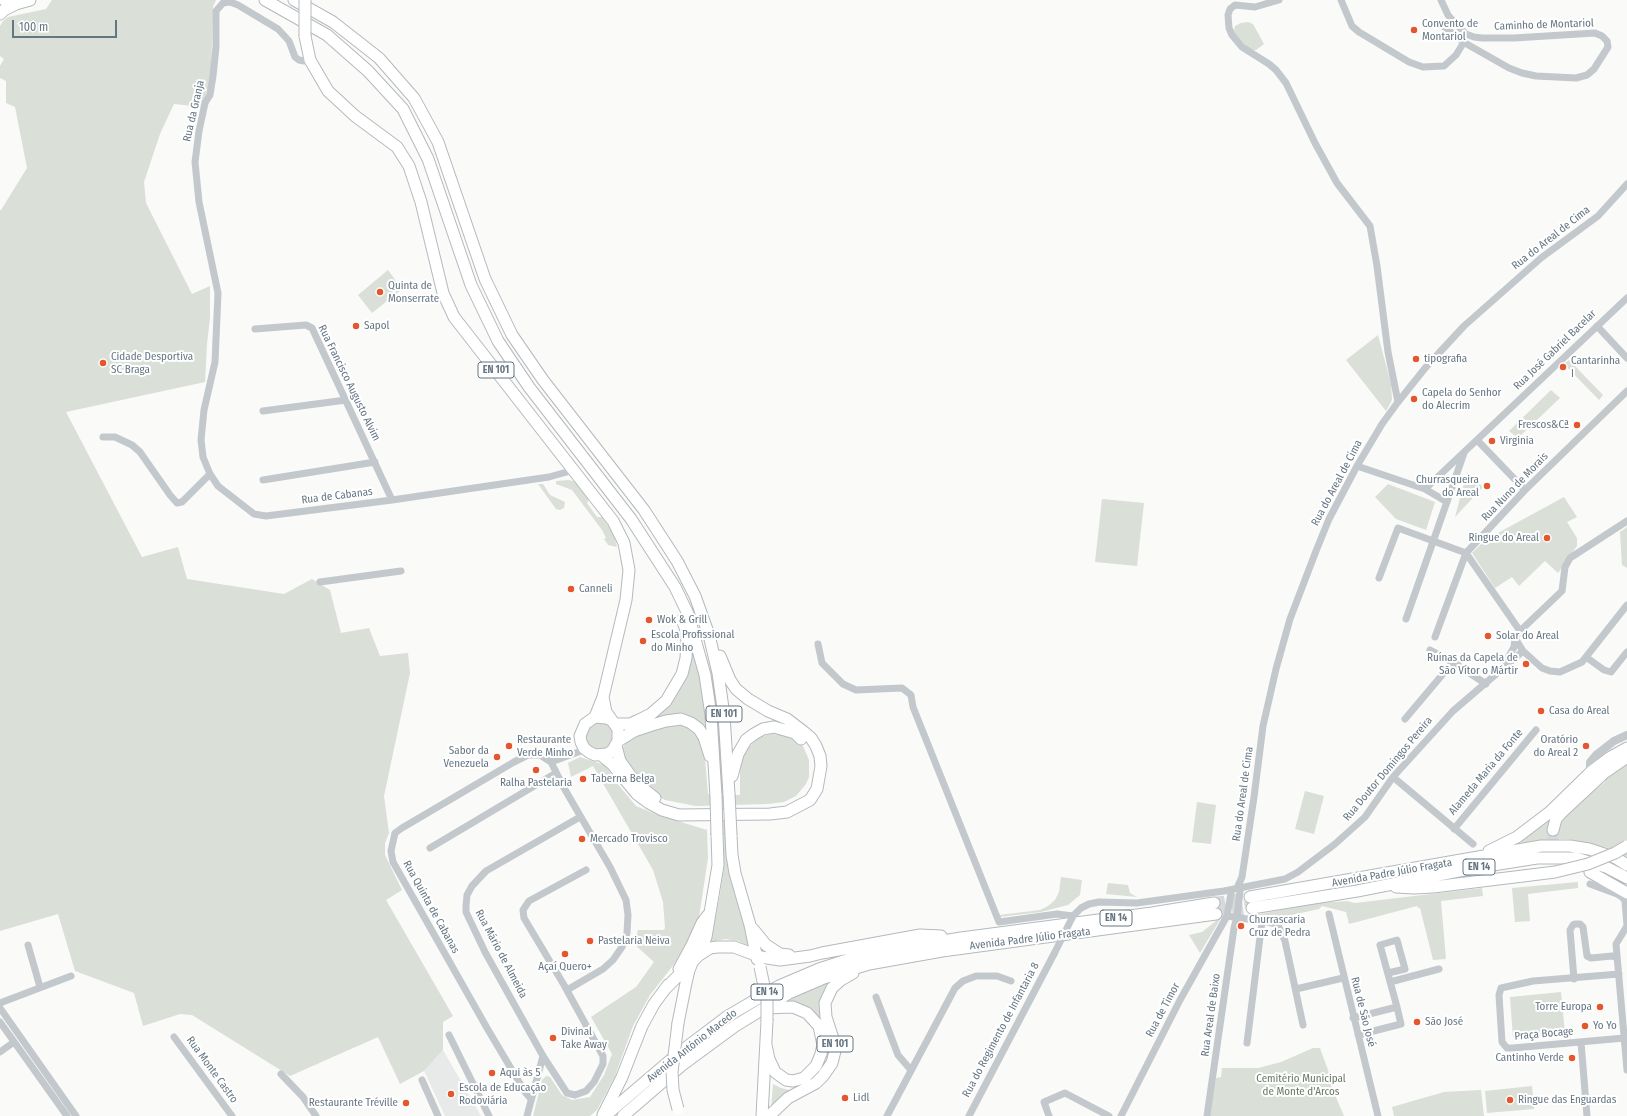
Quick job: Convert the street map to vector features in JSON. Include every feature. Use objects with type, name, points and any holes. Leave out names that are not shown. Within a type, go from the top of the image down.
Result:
[{"type":"main road","points":[[4,0],[16,4]]},
{"type":"main road","points":[[0,14],[4,10],[16,4],[30,0]]},
{"type":"main road","name":"EN 101","points":[[265,0],[327,35],[368,71],[403,109],[428,159],[471,285],[498,341],[529,387],[631,519],[675,587],[696,639],[706,682],[711,715],[716,796],[718,865],[708,915],[706,937],[689,970],[678,1023],[672,1072],[673,1090],[679,1112]]},
{"type":"main road","name":"EN 101","points":[[294,0],[333,22],[379,58],[414,98],[438,142],[485,280],[512,335],[543,380],[648,517],[677,561],[695,596],[709,635],[718,673],[724,715],[732,855],[735,873],[750,925],[766,946],[780,954],[791,955],[822,953],[920,935],[961,938]]},
{"type":"main road","name":"EN 101","points":[[305,0],[305,36],[310,60],[328,91],[355,116],[397,147],[409,166],[421,202],[443,293],[454,317],[613,521],[624,543],[629,570],[626,600],[603,697],[595,717],[589,720],[582,730],[581,742]]},
{"type":"main road","points":[[595,717],[606,718],[613,722],[630,724],[651,714],[666,701],[682,674],[687,641],[685,627],[658,560]]},
{"type":"main road","points":[[581,742],[584,748],[589,752],[601,755],[612,764],[637,794],[649,803],[662,810],[680,815],[770,814],[788,812],[810,800],[817,789],[822,766],[816,746],[811,738],[787,719],[768,711],[748,699],[736,688],[730,680],[716,645],[709,635]]},
{"type":"main road","name":"EN 101","points":[[603,697],[606,712],[618,729],[617,744]]},
{"type":"main road","points":[[601,755],[612,751],[617,744],[634,731],[666,721],[681,719],[691,723],[699,729],[704,737],[708,753],[714,764]]},
{"type":"main road","points":[[617,744],[620,762],[644,790],[664,802],[681,808],[696,810],[772,809],[786,806],[796,801],[805,795],[813,778],[815,766],[806,743],[795,733],[788,730],[774,728],[763,730],[754,734],[746,740],[738,754],[734,766],[729,794]]},
{"type":"main road","points":[[1477,857],[1517,837],[1550,812],[1584,778],[1609,758],[1627,748]]},
{"type":"main road","points":[[1553,830],[1556,819],[1560,814],[1604,772],[1627,757]]},
{"type":"main road","name":"Avenida Padre Júlio Fragata","points":[[1242,896],[1541,846],[1570,846],[1601,853],[1627,864]]},
{"type":"main road","points":[[1383,886],[1414,888],[1433,887],[1555,872],[1588,864],[1615,853],[1627,846]]},
{"type":"main road","name":"Avenida Padre Júlio Fragata","points":[[1242,896],[1383,886],[1474,868],[1537,858],[1553,857],[1576,858],[1606,867],[1627,878]]},
{"type":"main road","points":[[1590,872],[1627,893]]},
{"type":"main road","name":"Avenida Padre Júlio Fragata","points":[[869,964],[942,951],[1063,935],[1215,909],[1018,930]]},
{"type":"main road","points":[[604,1116],[622,1077],[642,1026],[654,1004],[684,961],[702,923],[708,915]]},
{"type":"main road","points":[[750,925],[767,1000],[762,1116]]},
{"type":"main road","name":"Avenida António Macedo","points":[[604,1116],[704,1034],[740,1008],[779,986],[806,974],[853,958],[888,950],[1018,930]]},
{"type":"main road","points":[[665,989],[687,965],[710,948],[726,946],[742,948],[756,955],[780,960],[822,953]]},
{"type":"main road","name":"EN 101","points":[[769,1116],[788,1098],[816,1082],[829,1069],[835,1051],[833,1036],[826,1017],[825,1003],[832,988],[840,980],[869,964]]},
{"type":"main road","name":"Avenida António Macedo","points":[[623,1116],[687,1061],[735,1026],[762,1009],[805,985],[869,964]]},
{"type":"main road","points":[[762,1009],[786,1006],[793,1007],[807,1013],[819,1026],[823,1045],[822,1054],[816,1066],[804,1078],[793,1081],[786,1080],[775,1072],[769,1060],[766,1045]]},
{"type":"street","points":[[1279,0],[1254,7],[1235,5],[1230,9],[1228,15],[1229,28],[1232,35],[1242,47],[1270,64],[1286,83],[1315,143],[1337,183],[1370,226],[1377,266],[1388,352],[1398,402]]},
{"type":"street","points":[[1341,0],[1352,26],[1359,32],[1409,62],[1423,67],[1432,68],[1444,66],[1456,55],[1464,42]]},
{"type":"street","name":"Caminho de Montariol","points":[[1441,0],[1448,15],[1454,22],[1466,34],[1474,37],[1514,38],[1595,33],[1602,36],[1607,41],[1608,47],[1594,69],[1587,74],[1576,78],[1553,78],[1522,73],[1509,68],[1464,42],[1443,26]]},
{"type":"street","name":"Rua da Granja","points":[[210,383],[215,362],[218,293],[199,202],[195,162],[199,131],[205,103],[210,95],[213,76],[216,47],[216,11],[223,3],[230,2],[238,5],[278,30],[289,41],[295,57],[304,62],[310,60]]},
{"type":"street","name":"Rua do Areal de Cima","points":[[1242,896],[1242,877],[1264,726],[1276,669],[1290,619],[1318,544],[1357,466],[1382,424],[1398,402],[1426,367],[1464,326],[1541,258],[1598,216],[1627,184]]},
{"type":"street","name":"Rua José Gabriel Bacelar","points":[[1425,489],[1627,298]]},
{"type":"street","name":"Rua Francisco Augusto Alvim","points":[[255,329],[306,324],[312,328],[392,500]]},
{"type":"street","points":[[1597,326],[1627,358]]},
{"type":"street","points":[[1621,352],[1627,346]]},
{"type":"street","name":"Rua de Cabanas","points":[[210,383],[204,410],[201,440],[203,457],[210,474],[218,486],[238,503],[259,515],[266,516],[392,500],[549,477],[574,470]]},
{"type":"street","name":"Rua Nuno de Morais","points":[[1435,637],[1466,553],[1525,490],[1627,391]]},
{"type":"street","points":[[263,411],[346,400]]},
{"type":"street","points":[[103,437],[115,437],[132,445],[140,452],[177,503],[182,502],[210,474]]},
{"type":"street","points":[[1477,440],[1525,490]]},
{"type":"street","points":[[1406,619],[1464,451]]},
{"type":"street","points":[[263,480],[375,462]]},
{"type":"street","points":[[1357,466],[1425,489],[1447,502]]},
{"type":"street","points":[[1502,669],[1514,647],[1515,638],[1520,631],[1562,591],[1565,567],[1570,558],[1627,521]]},
{"type":"street","points":[[1379,578],[1398,528],[1466,553],[1520,631]]},
{"type":"street","points":[[320,582],[401,571]]},
{"type":"street","points":[[1515,638],[1524,651],[1542,668],[1560,672],[1582,662],[1627,605]]},
{"type":"street","points":[[818,644],[822,663],[844,684],[856,690],[902,688],[911,695],[913,707],[999,922],[1057,914],[1073,916]]},
{"type":"street","points":[[1430,650],[1453,662],[1486,684]]},
{"type":"street","name":"Rua Doutor Domingos Pereira","points":[[1073,916],[1081,908],[1089,904],[1099,902],[1137,903],[1242,896],[1285,879],[1307,866],[1335,844],[1365,817],[1393,777],[1453,711],[1524,651]]},
{"type":"street","points":[[1586,657],[1604,670],[1611,672],[1627,652]]},
{"type":"street","points":[[1405,719],[1453,662]]},
{"type":"street","name":"Alameda Maria da Fonte","points":[[1454,829],[1536,730]]},
{"type":"street","points":[[1584,778],[1590,768],[1590,762],[1596,755],[1614,741],[1627,735]]},
{"type":"street","points":[[569,754],[575,746],[581,742]]},
{"type":"street","points":[[586,870],[529,901],[523,910],[524,918],[567,990],[603,968],[613,960],[622,947],[627,933],[628,915],[626,900],[610,867],[580,817],[550,762],[569,754],[581,751],[589,752]]},
{"type":"street","name":"Rua Quinta de Cabanas","points":[[532,1099],[525,1092],[487,1028],[393,862],[391,851],[396,833],[402,828],[514,762],[528,755],[540,755],[550,762]]},
{"type":"street","points":[[430,848],[556,773]]},
{"type":"street","name":"Alameda Maria da Fonte","points":[[1393,777],[1473,844]]},
{"type":"street","name":"Rua Mário de Almeida","points":[[567,990],[603,1056],[604,1064],[594,1082],[583,1093],[575,1095],[570,1094],[543,1056],[485,952],[466,912],[466,900],[472,886],[486,871],[580,817]]},
{"type":"street","points":[[1590,884],[1617,894],[1625,901],[1627,926],[1616,944],[1627,1070]]},
{"type":"street","points":[[1242,896],[1228,916],[1273,923],[1278,926],[1282,932],[1303,1025]]},
{"type":"street","name":"Rua Areal de Baixo","points":[[1207,1116],[1234,928],[1242,896]]},
{"type":"street","name":"Rua de São José","points":[[1329,914],[1378,1116]]},
{"type":"street","name":"Rua do Regimento de Infantaria 8","points":[[968,1116],[1073,916]]},
{"type":"street","name":"Rua de Timor","points":[[1121,1116],[1177,1006],[1228,916]]},
{"type":"street","points":[[1247,1043],[1262,921]]},
{"type":"street","points":[[1574,979],[1570,930],[1575,924],[1580,924],[1583,927],[1587,956],[1591,958],[1612,956],[1617,958]]},
{"type":"street","points":[[1358,1035],[1401,1024],[1380,945],[1397,940],[1405,968],[1388,973]]},
{"type":"street","points":[[28,946],[40,987]]},
{"type":"street","points":[[1390,982],[1439,969]]},
{"type":"street","name":"Praça Bocage","points":[[1618,974],[1574,979],[1533,981],[1501,988],[1499,995],[1502,1042],[1507,1048],[1512,1048],[1624,1038]]},
{"type":"street","points":[[0,1003],[71,976]]},
{"type":"street","points":[[887,1116],[955,988],[963,981],[976,976],[997,976],[1012,981]]},
{"type":"street","points":[[1296,990],[1344,978]]},
{"type":"street","points":[[876,997],[898,1055],[911,1070]]},
{"type":"street","points":[[1353,1018],[1397,1007]]},
{"type":"street","points":[[0,1008],[76,1116]]},
{"type":"street","points":[[0,1022],[68,1116]]},
{"type":"street","points":[[449,1035],[489,1116]]},
{"type":"street","name":"Rua Monte Castro","points":[[174,1037],[232,1116]]},
{"type":"street","points":[[0,1052],[14,1042]]},
{"type":"street","points":[[1581,1042],[1587,1116]]},
{"type":"street","points":[[527,1116],[543,1056]]},
{"type":"street","points":[[281,1074],[303,1097],[316,1116]]},
{"type":"street","points":[[422,1080],[438,1116]]},
{"type":"street","points":[[1049,1116],[1044,1102],[1065,1093],[1109,1116]]},
{"type":"shaded area","name":"Escola de Educação Rodoviária","points":[[443,1050],[481,1116],[445,1116],[424,1071]]},
{"type":"green space","points":[[52,0],[216,0],[213,7],[211,79],[202,107],[174,104],[160,134],[144,182],[146,203],[192,294],[210,286],[210,318],[205,382],[66,412],[142,557],[178,547],[187,579],[284,594],[312,579],[330,590],[341,633],[369,628],[380,656],[408,653],[410,673],[384,796],[389,833],[385,843],[385,855],[402,890],[386,900],[453,1016],[443,1022],[443,1050],[424,1071],[400,1084],[378,1037],[290,1076],[192,1015],[180,1014],[143,1026],[134,993],[75,971],[58,914],[0,931],[0,210],[27,168],[15,107],[6,103],[6,81],[0,78],[0,66],[4,59],[0,56],[0,26],[8,17],[46,9]]},
{"type":"green space","points":[[1248,22],[1253,24],[1264,44],[1256,50],[1251,50],[1235,36],[1235,26]]},
{"type":"green space","name":"Quinta de Monserrate","points":[[388,270],[402,289],[372,313],[358,295]]},
{"type":"green space","points":[[1378,335],[1391,384],[1392,400],[1386,411],[1346,360]]},
{"type":"green space","points":[[1569,360],[1603,395],[1599,400],[1564,364]]},
{"type":"green space","points":[[1551,390],[1560,398],[1518,438],[1509,431]]},
{"type":"green space","points":[[1467,472],[1483,487],[1455,517]]},
{"type":"green space","points":[[556,481],[573,481],[579,486],[589,499],[587,503],[597,517],[602,517],[614,535],[617,547],[608,545],[604,539],[606,538],[602,530],[572,490],[556,484]]},
{"type":"green space","points":[[538,484],[543,484],[550,495],[565,502],[564,508],[560,510],[556,509]]},
{"type":"green space","points":[[1388,484],[1435,502],[1426,530],[1396,519],[1375,497]]},
{"type":"green space","points":[[1564,497],[1577,517],[1567,522],[1577,538],[1577,546],[1558,573],[1545,561],[1519,586],[1512,577],[1495,588],[1472,553],[1485,540]]},
{"type":"green space","points":[[1102,499],[1144,503],[1137,566],[1095,562]]},
{"type":"green space","points":[[1627,527],[1627,568],[1622,565],[1620,532]]},
{"type":"green space","points":[[692,646],[699,669],[708,731],[701,724],[691,718],[623,734],[622,728],[653,715]]},
{"type":"green space","points":[[600,722],[610,726],[614,736],[610,746],[600,750],[590,746],[586,736],[590,726]]},
{"type":"green space","points":[[676,724],[688,726],[697,732],[704,746],[708,794],[740,795],[740,771],[742,758],[748,748],[758,738],[771,734],[786,735],[795,739],[803,746],[809,760],[809,777],[806,784],[796,796],[784,802],[768,804],[696,806],[665,800],[654,794],[631,772],[621,751],[628,739]]},
{"type":"green space","points":[[580,757],[605,765],[616,782],[636,806],[658,815],[707,830],[708,858],[699,917],[693,931],[675,963],[650,995],[633,1026],[615,1076],[597,1110],[590,1116],[533,1116],[542,1080],[546,1076],[550,1077],[562,1095],[572,1100],[590,1097],[604,1075],[612,1054],[591,1017],[636,987],[654,962],[634,944],[638,930],[664,930],[665,928],[663,902],[653,870],[593,766],[571,777],[568,763]]},
{"type":"green space","points":[[1627,764],[1627,857],[1608,848],[1568,839],[1522,843],[1521,840],[1551,817],[1559,824],[1575,805],[1605,782],[1605,779]]},
{"type":"green space","points":[[1305,791],[1324,796],[1314,834],[1295,829]]},
{"type":"green space","points":[[1197,802],[1216,805],[1211,844],[1192,842]]},
{"type":"green space","points":[[723,820],[727,820],[752,948],[738,941],[725,939],[711,942],[724,867]]},
{"type":"green space","points":[[1061,877],[1082,880],[1080,895],[1068,905],[1041,912],[1000,917],[999,915],[1040,910],[1048,906],[1055,900],[1059,892]]},
{"type":"green space","points":[[1578,882],[1578,888],[1528,894],[1530,921],[1515,922],[1512,888]]},
{"type":"green space","points":[[1108,883],[1128,885],[1130,893],[1137,897],[1106,894]]},
{"type":"green space","points":[[1482,888],[1483,896],[1441,901],[1446,959],[1433,960],[1420,908],[1417,906],[1349,924],[1346,912],[1322,906],[1319,909],[1287,916],[1289,924],[1284,925],[1273,918],[1250,915],[1244,904],[1245,895],[1249,890],[1254,915],[1318,903],[1347,901],[1355,903]]},
{"type":"green space","points":[[1221,896],[1226,907],[1224,913],[1200,953],[1189,935],[1202,932],[1217,920],[1213,897]]},
{"type":"green space","points":[[834,981],[829,987],[832,1049],[829,1063],[820,1075],[771,1109],[773,1084],[789,1090],[796,1088],[808,1082],[828,1063],[830,1049],[828,1035],[823,1022],[816,1014],[802,1004],[787,1000],[803,992]]},
{"type":"green space","points":[[1561,992],[1565,1033],[1513,1038],[1510,997]]},
{"type":"green space","name":"Cemitério Municipal de Monte d'Arcos","points":[[1313,1048],[1320,1048],[1328,1070],[1332,1088],[1344,1116],[1210,1116],[1216,1078],[1221,1077],[1222,1068],[1258,1068],[1281,1062]]},
{"type":"green space","name":"Ringue das Enguardas","points":[[1532,1086],[1534,1109],[1487,1113],[1485,1091]]},
{"type":"green space","points":[[1481,1090],[1484,1116],[1394,1116],[1392,1107],[1444,1092]]},
{"type":"tunnel","points":[[1553,830],[1553,840],[1555,846],[1561,855],[1571,861]]},
{"type":"tunnel","points":[[1214,903],[1250,897]]},
{"type":"tunnel","points":[[1216,914],[1252,908]]},
{"type":"place","name":"Convento de Montariol","points":[[1414,30]]},
{"type":"place","name":"Quinta de Monserrate","points":[[380,292]]},
{"type":"place","name":"Sapol","points":[[356,326]]},
{"type":"place","name":"tipografia","points":[[1416,359]]},
{"type":"place","name":"Cidade Desportiva SC Braga","points":[[103,363]]},
{"type":"place","name":"Cantarinha I","points":[[1563,367]]},
{"type":"place","name":"Capela do Senhor do Alecrim","points":[[1414,399]]},
{"type":"place","name":"Frescos&Cª","points":[[1577,425]]},
{"type":"place","name":"Virginia","points":[[1492,441]]},
{"type":"place","name":"Churrasqueira do Areal","points":[[1487,486]]},
{"type":"place","name":"Ringue do Areal","points":[[1547,538]]},
{"type":"place","name":"Canneli","points":[[571,589]]},
{"type":"place","name":"Wok & Grill","points":[[649,620]]},
{"type":"place","name":"Solar do Areal","points":[[1488,636]]},
{"type":"place","name":"Escola Profissional do Minho","points":[[643,641]]},
{"type":"place","name":"Ruínas da Capela de São Vítor o Mártir","points":[[1526,664]]},
{"type":"place","name":"Casa do Areal","points":[[1541,711]]},
{"type":"place","name":"Restaurante Verde Minho","points":[[509,746]]},
{"type":"place","name":"Oratório do Areal 2","points":[[1586,746]]},
{"type":"place","name":"Sabor da Venezuela","points":[[497,757]]},
{"type":"place","name":"Ralha Pastelaria","points":[[536,770]]},
{"type":"place","name":"Taberna Belga","points":[[583,779]]},
{"type":"place","name":"Mercado Trovisco","points":[[582,839]]},
{"type":"place","name":"Churrascaria Cruz de Pedra","points":[[1241,926]]},
{"type":"place","name":"Pastelaria Neiva","points":[[590,941]]},
{"type":"place","name":"Açaí Quero+","points":[[565,954]]},
{"type":"place","name":"Torre Europa","points":[[1600,1007]]},
{"type":"place","name":"São José","points":[[1417,1022]]},
{"type":"place","name":"Yo Yo","points":[[1585,1026]]},
{"type":"place","name":"Divinal Take Away","points":[[553,1038]]},
{"type":"place","name":"Cantinho Verde","points":[[1572,1058]]},
{"type":"place","name":"Aqui às 5","points":[[492,1073]]},
{"type":"place","name":"Escola de Educação Rodoviária","points":[[451,1094]]},
{"type":"place","name":"Lidl","points":[[845,1098]]},
{"type":"place","name":"Ringue das Enguardas","points":[[1510,1100]]},
{"type":"place","name":"Restaurante Tréville","points":[[406,1103]]}]
